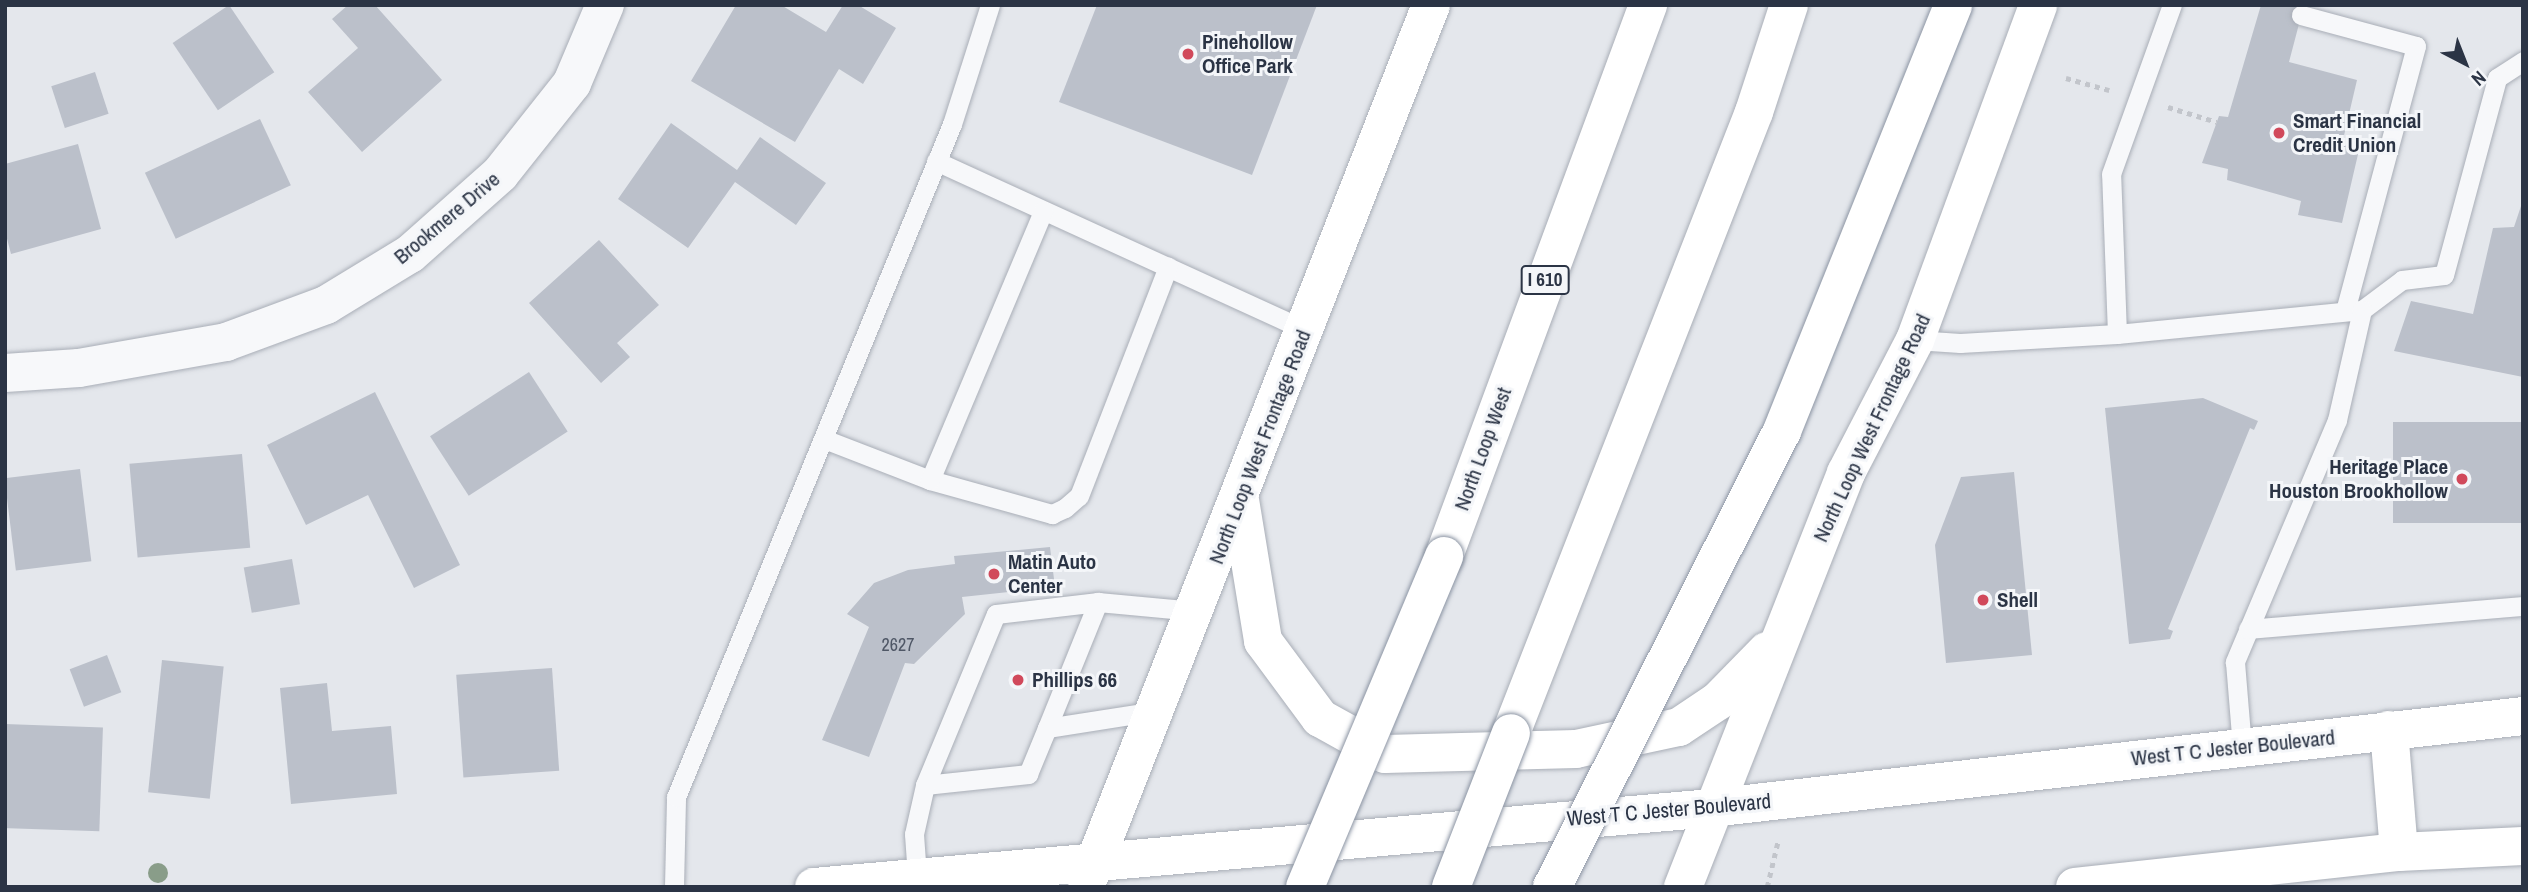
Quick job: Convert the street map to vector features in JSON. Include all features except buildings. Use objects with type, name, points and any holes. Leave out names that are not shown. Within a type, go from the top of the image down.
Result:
[{"type":"main road","name":"North Loop West Frontage Road","points":[[1090,874],[1240,498],[1431,5]]},
{"type":"main road","name":"North Loop West","points":[[1305,887],[1444,556],[1648,5]]},
{"type":"main road","points":[[1451,887],[1592,534],[1754,113],[1789,5]]},
{"type":"main road","points":[[1552,887],[1782,431],[1953,5]]},
{"type":"main road","name":"North Loop West Frontage Road","points":[[1683,887],[1711,808],[1846,473],[1915,340],[2038,5]]},
{"type":"main road","points":[[1240,498],[1263,641],[1320,718],[1385,754],[1576,749],[1679,727],[1718,701],[1779,639]]},
{"type":"main road","name":"West T C Jester Boulevard","points":[[814,887],[918,876],[1090,874],[1711,808],[2523,716]]},
{"type":"main road","points":[[2389,730],[2399,852]]},
{"type":"main road","points":[[2075,887],[2220,879],[2399,852],[2523,846]]},
{"type":"street","name":"Brookmere Drive","points":[[5,373],[79,368],[226,342],[326,304],[400,260],[500,174],[572,83],[605,5]]},
{"type":"lane","points":[[674,887],[676,797],[936,161],[990,5]]},
{"type":"lane","points":[[2116,334],[2111,174],[2172,5]]},
{"type":"lane","points":[[2242,747],[2235,662],[2337,420],[2353,311],[2416,46],[2301,15]]},
{"type":"lane","points":[[1915,340],[1960,343],[2116,334],[2353,311],[2402,280],[2444,275],[2497,78],[2523,61]]},
{"type":"lane","points":[[936,161],[1305,330]]},
{"type":"lane","points":[[930,480],[1043,211]]},
{"type":"lane","points":[[824,439],[930,480],[1052,514],[1079,496],[1167,267]]},
{"type":"lane","points":[[918,876],[914,834],[925,785],[996,614],[1098,602],[1195,611]]},
{"type":"lane","points":[[925,785],[1028,774],[1098,602]]},
{"type":"lane","points":[[2248,629],[2523,606]]},
{"type":"lane","points":[[1047,728],[1154,710]]},
{"type":"path","points":[[1767,887],[1778,841]]},
{"type":"place","name":"Pinehollow Office Park","points":[[1188,54]]},
{"type":"place","name":"Smart Financial Credit Union","points":[[2279,133]]},
{"type":"place","name":"Heritage Place Houston Brookhollow","points":[[2462,479]]},
{"type":"place","name":"Matin Auto Center","points":[[994,574]]},
{"type":"place","name":"Shell","points":[[1983,600]]},
{"type":"place","name":"Phillips 66","points":[[1018,680]]}]
